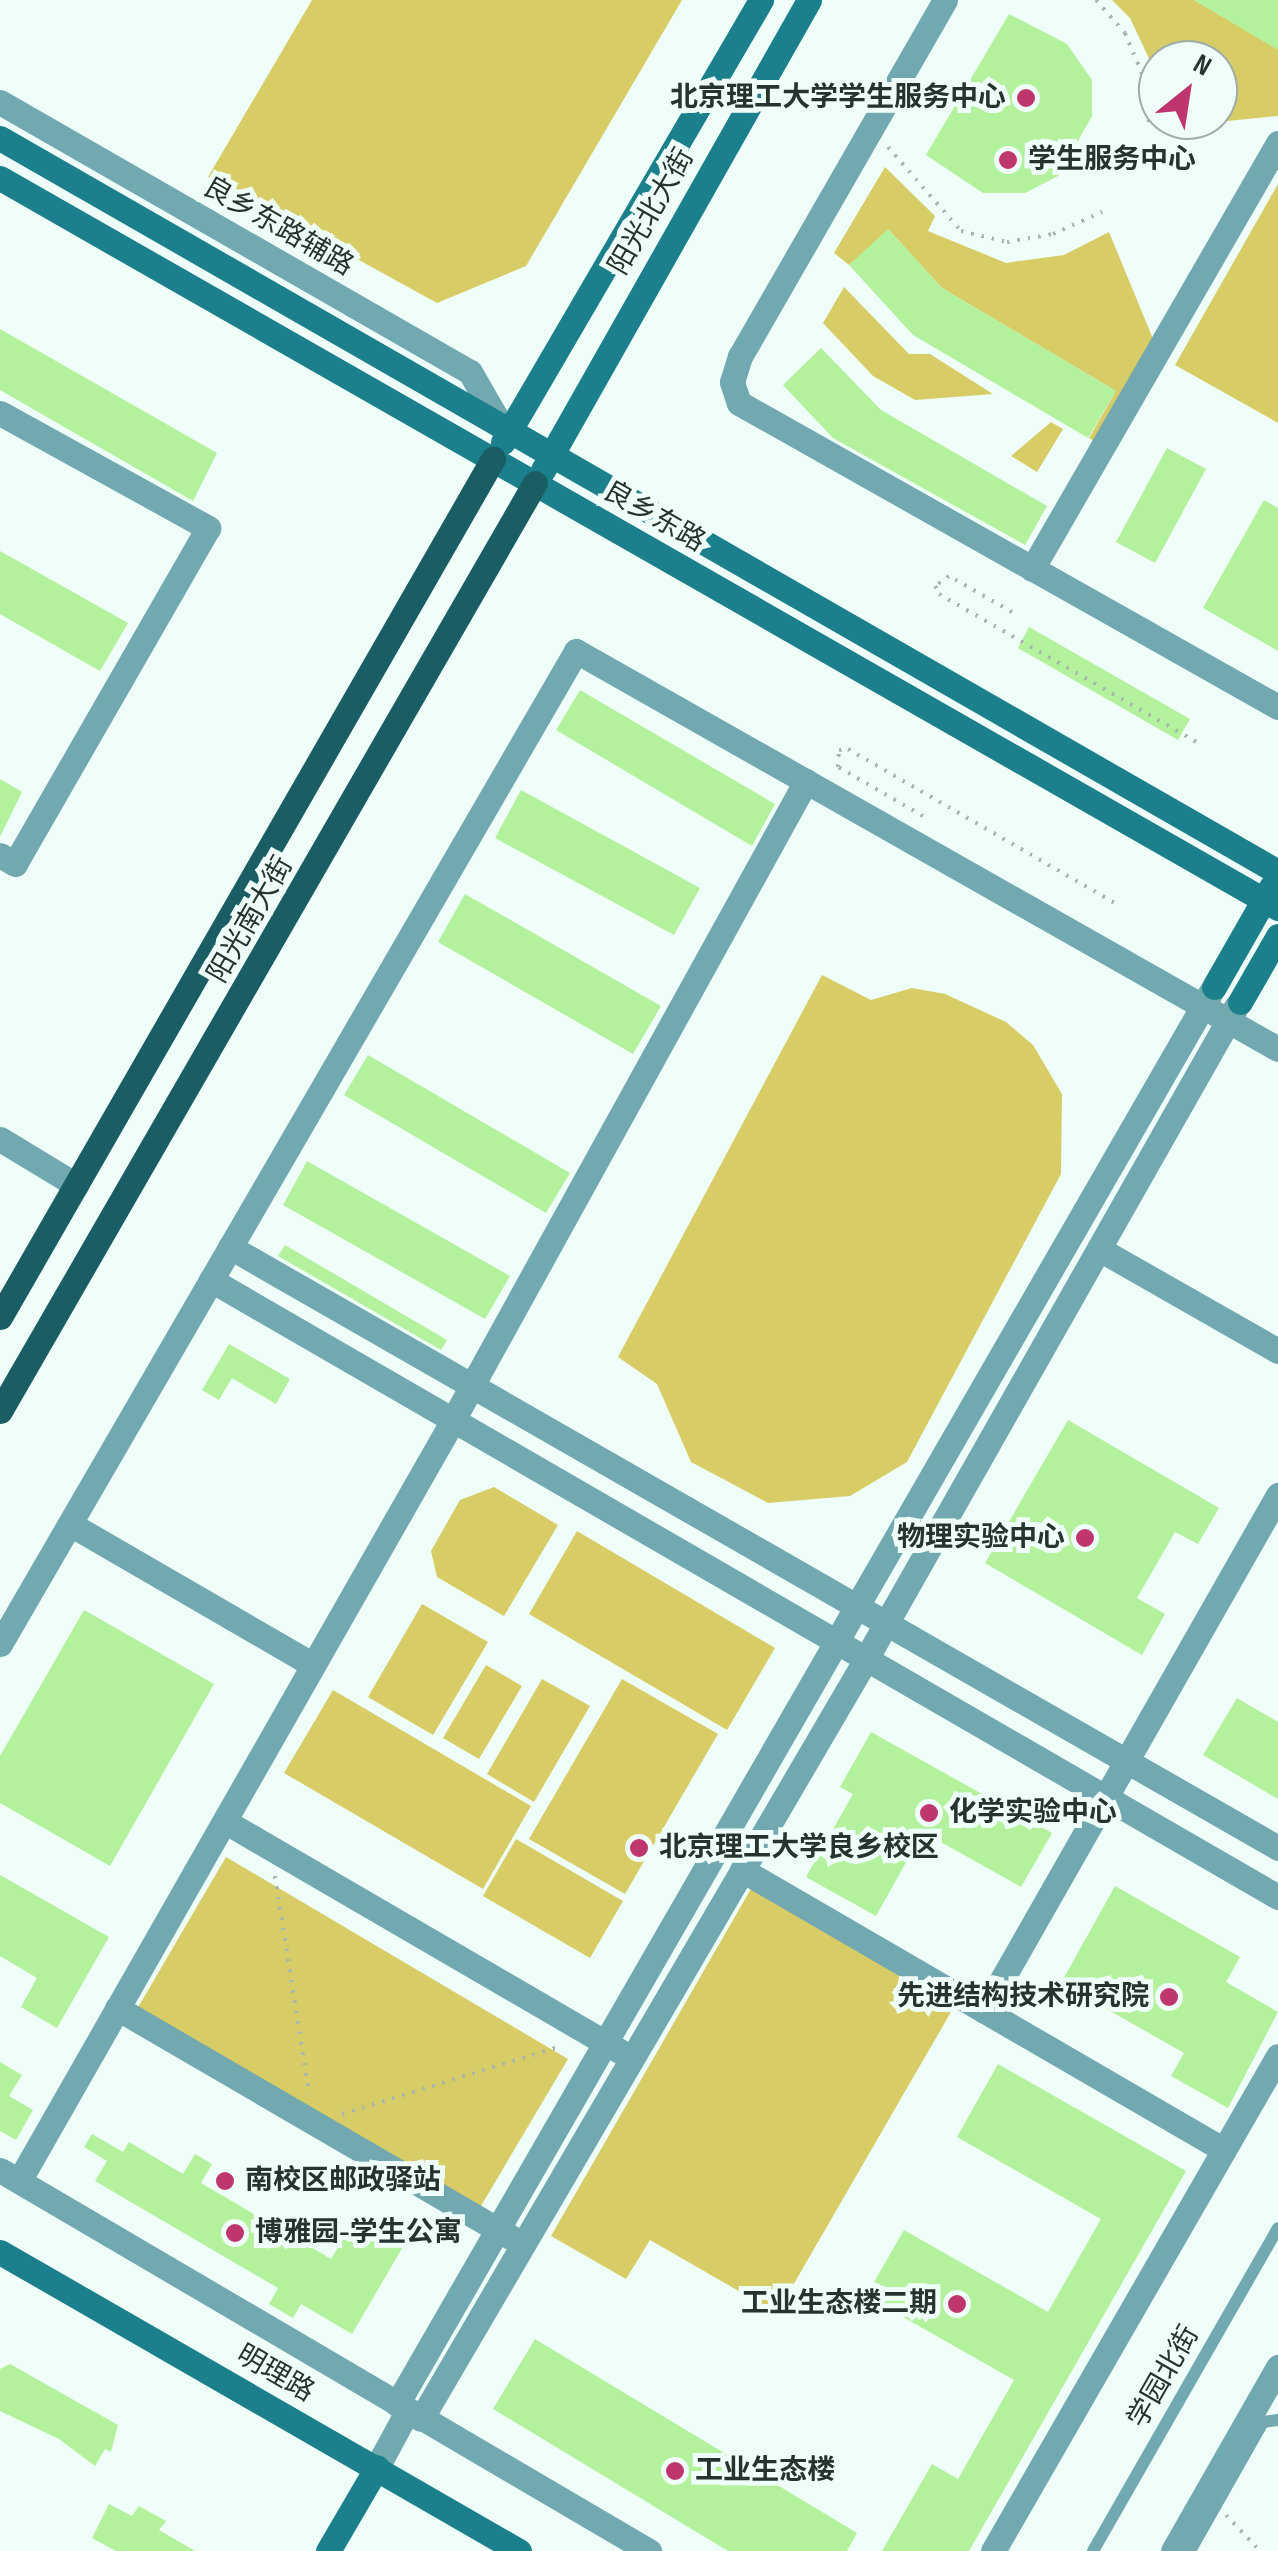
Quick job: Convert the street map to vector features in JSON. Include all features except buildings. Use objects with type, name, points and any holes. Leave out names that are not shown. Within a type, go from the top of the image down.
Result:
[{"type":"main road","name":"阳光北大街","points":[[505,429],[761,0]]},
{"type":"main road","name":"阳光北大街","points":[[551,456],[809,0]]},
{"type":"main road","points":[[0,138],[505,429]]},
{"type":"main road","name":"良乡东路","points":[[0,178],[1271,904]]},
{"type":"main road","name":"良乡东路","points":[[505,429],[1278,873]]},
{"type":"main road","name":"阳光南大街","points":[[0,1316],[493,459],[505,429]]},
{"type":"main road","name":"阳光南大街","points":[[0,1411],[551,456]]},
{"type":"main road","points":[[1208,996],[1271,904],[1278,873]]},
{"type":"main road","points":[[1234,1011],[1278,936]]},
{"type":"main road","name":"明理路","points":[[0,2252],[519,2551]]},
{"type":"main road","points":[[328,2551],[376,2467]]},
{"type":"street","points":[[946,0],[740,356],[732,382],[738,403],[1278,707]]},
{"type":"street","name":"良乡东路辅路","points":[[0,102],[470,372],[505,429]]},
{"type":"street","points":[[1032,569],[1278,143]]},
{"type":"street","points":[[0,412],[208,528],[15,864],[0,855]]},
{"type":"street","points":[[0,1644],[576,651],[806,781],[1208,996],[1234,1011],[1278,1049]]},
{"type":"street","points":[[648,2551],[9,2175],[117,2008],[226,1822],[806,781]]},
{"type":"street","points":[[409,2411],[498,2230],[1208,996]]},
{"type":"street","points":[[376,2467],[409,2411],[523,2244],[886,1625],[1234,1011]]},
{"type":"street","points":[[0,1139],[76,1185]]},
{"type":"street","points":[[230,1247],[1278,1848]]},
{"type":"street","points":[[1101,1250],[1278,1351]]},
{"type":"street","points":[[211,1280],[1278,1897]]},
{"type":"street","points":[[984,2011],[1278,1495]]},
{"type":"street","points":[[70,1524],[313,1665]]},
{"type":"street","points":[[226,1822],[632,2059]]},
{"type":"street","points":[[742,1870],[1224,2150]]},
{"type":"street","points":[[117,2008],[523,2244]]},
{"type":"street","points":[[992,2551],[1278,2056]]},
{"type":"street","points":[[1181,2550],[1270,2398],[1278,2367]]},
{"type":"lane","name":"学园北街","points":[[1093,2551],[1278,2228]]},
{"type":"lane","points":[[1181,2550],[1216,2504],[1264,2422],[1278,2420]]},
{"type":"path","points":[[1096,0],[1126,33],[1138,63]]},
{"type":"path","points":[[872,128],[961,231],[1007,242],[1053,234],[1102,212]]},
{"type":"path","points":[[1012,612],[949,576],[935,586],[938,594],[1202,745]]},
{"type":"path","points":[[923,816],[838,767],[839,750],[848,749],[1115,903]]},
{"type":"path","points":[[270,1848],[313,2123],[565,2045],[576,2026]]},
{"type":"path","points":[[1216,2504],[1260,2551]]},
{"type":"shaded area","points":[[312,0],[682,0],[526,266],[437,303],[208,177]]},
{"type":"shaded area","points":[[1112,0],[1194,0],[1278,49],[1278,116],[1238,120],[1238,40],[1140,40],[1130,18]]},
{"type":"shaded area","points":[[885,167],[935,216],[928,231],[1006,263],[1064,255],[1109,232],[1158,351],[1103,446],[1089,438],[1116,391],[942,288],[889,230],[849,265],[834,253]]},
{"type":"shaded area","points":[[1278,184],[1278,423],[1175,365]]},
{"type":"shaded area","points":[[844,287],[909,354],[930,354],[993,394],[915,400],[873,376],[823,323]]},
{"type":"shaded area","points":[[1051,422],[1063,429],[1037,472],[1011,456]]},
{"type":"shaded area","points":[[822,975],[871,1000],[912,988],[945,994],[1006,1022],[1033,1045],[1062,1094],[1061,1174],[907,1462],[850,1496],[768,1503],[691,1462],[657,1384],[618,1357]]},
{"type":"shaded area","points":[[494,1487],[558,1525],[504,1616],[437,1577],[431,1551],[460,1500]]},
{"type":"shaded area","points":[[577,1531],[775,1648],[727,1730],[529,1614]]},
{"type":"shaded area","points":[[422,1604],[488,1642],[433,1735],[368,1697]]},
{"type":"shaded area","points":[[486,1665],[522,1686],[479,1759],[443,1738]]},
{"type":"shaded area","points":[[542,1679],[590,1706],[534,1802],[487,1774]]},
{"type":"shaded area","points":[[622,1679],[718,1734],[625,1894],[529,1839]]},
{"type":"shaded area","points":[[333,1690],[531,1806],[483,1889],[284,1773]]},
{"type":"shaded area","points":[[516,1839],[623,1901],[590,1958],[483,1896]]},
{"type":"shaded area","points":[[226,1857],[568,2059],[478,2211],[137,2009]]},
{"type":"shaded area","points":[[752,1887],[955,2005],[777,2313],[650,2240],[626,2279],[551,2236]]},
{"type":"place","name":"北京理工大学学生服务中心","points":[[1026,98]]},
{"type":"place","name":"学生服务中心","points":[[1008,160]]},
{"type":"place","name":"物理实验中心","points":[[1085,1538]]},
{"type":"place","name":"化学实验中心","points":[[929,1813]]},
{"type":"place","name":"北京理工大学良乡校区","points":[[639,1848]]},
{"type":"place","name":"先进结构技术研究院","points":[[1169,1997]]},
{"type":"place","name":"南校区邮政驿站","points":[[225,2181]]},
{"type":"place","name":"博雅园-学生公寓","points":[[235,2233]]},
{"type":"place","name":"工业生态楼二期","points":[[957,2304]]},
{"type":"place","name":"工业生态楼","points":[[675,2471]]}]
